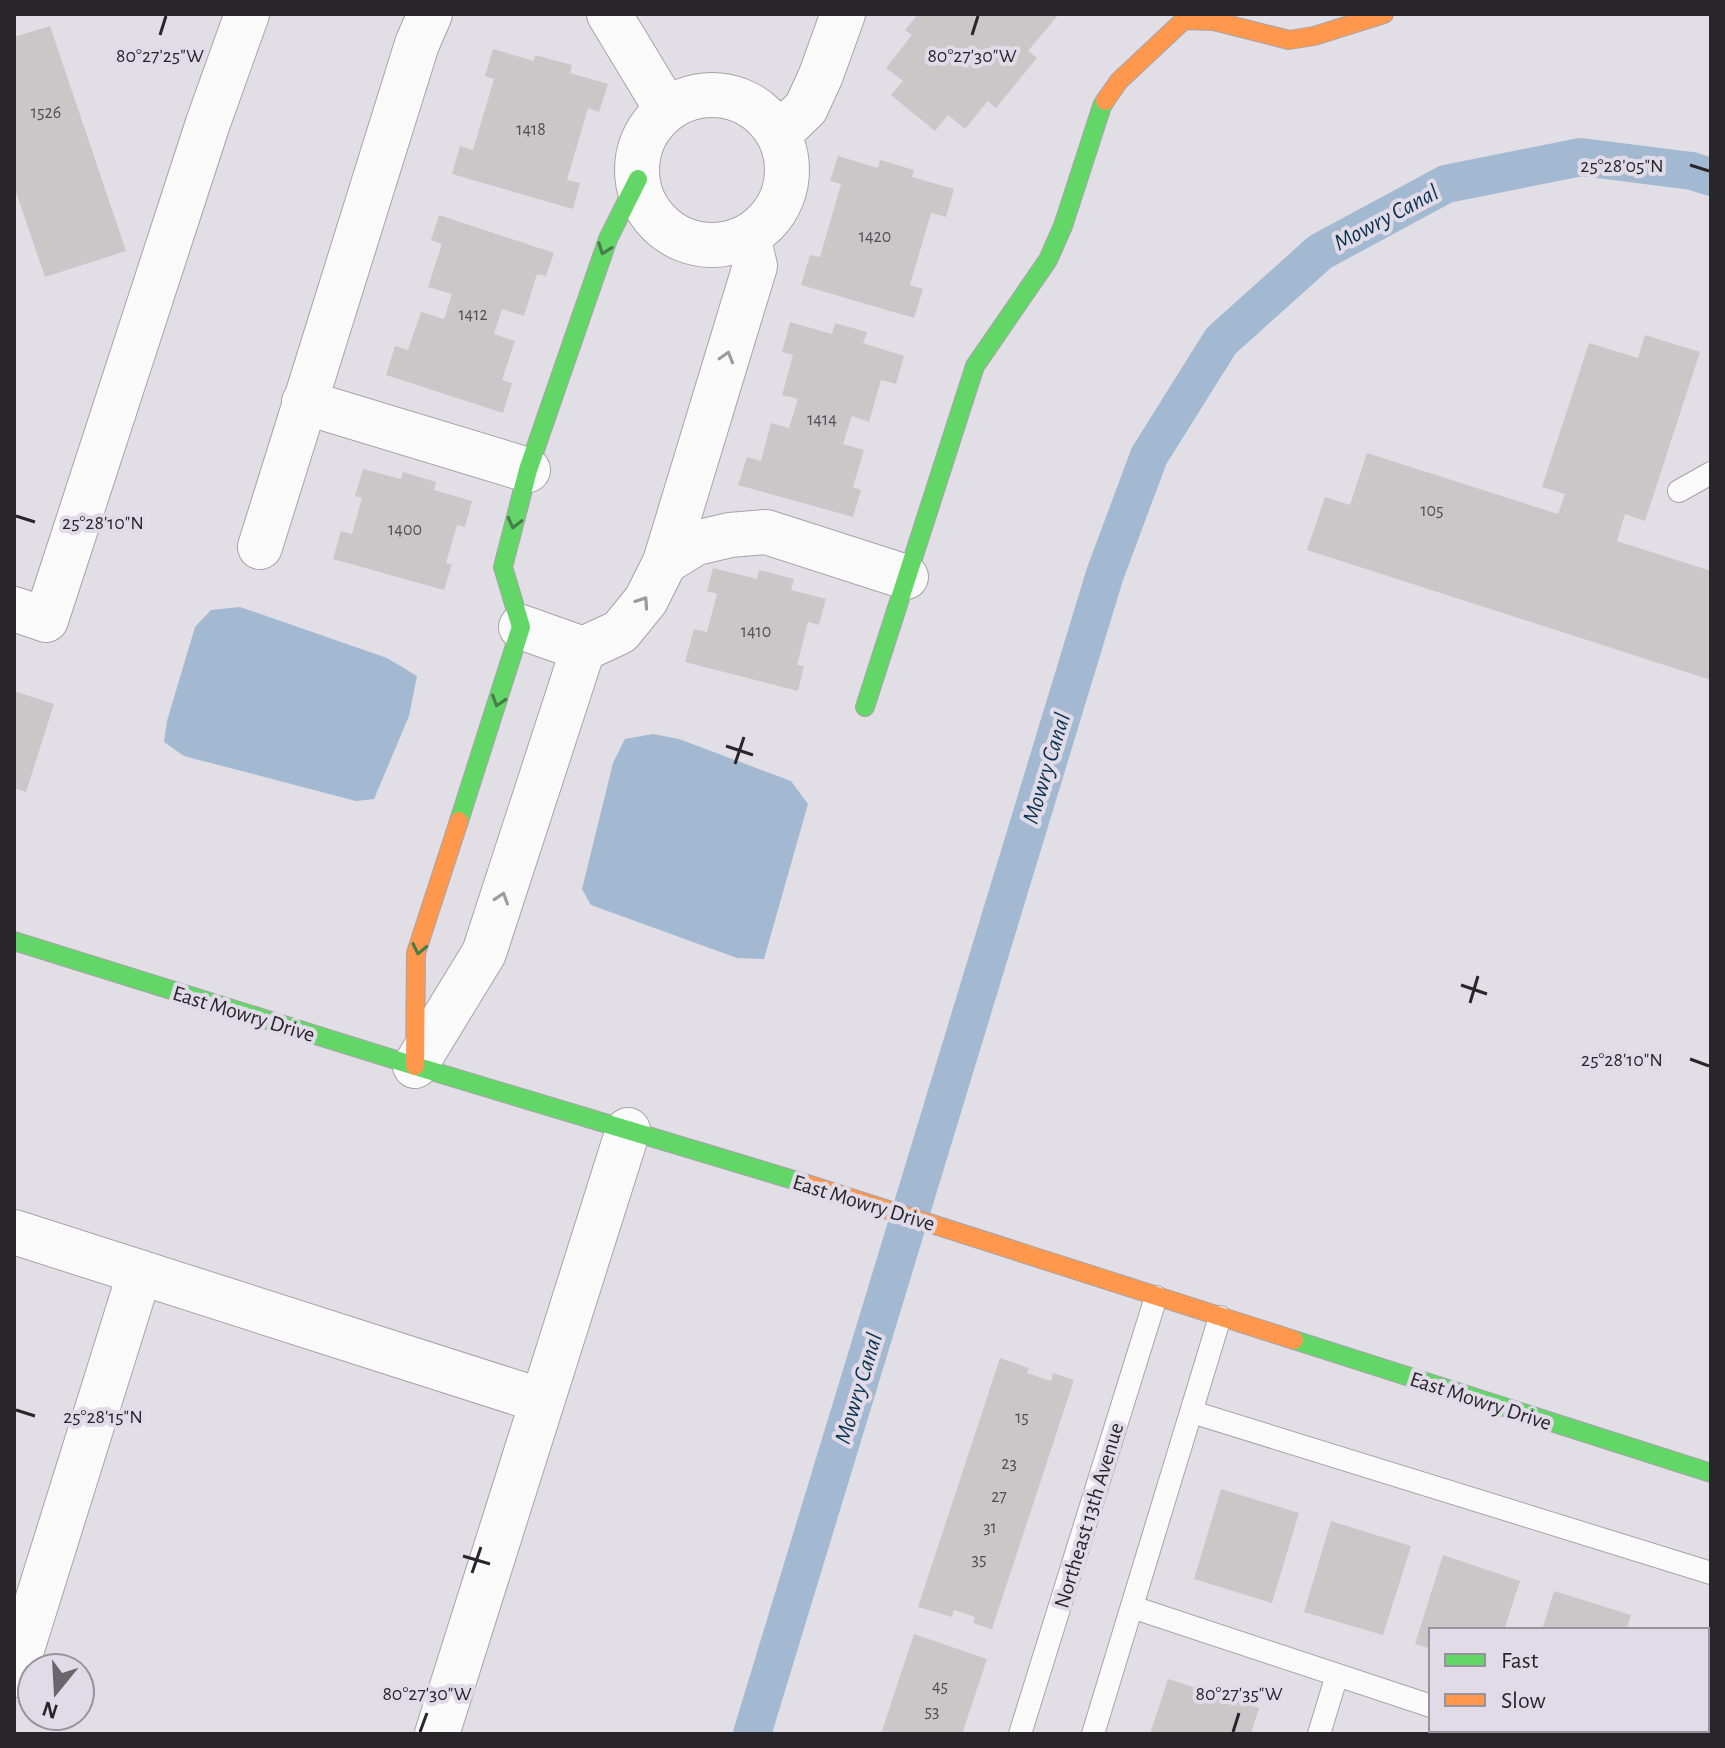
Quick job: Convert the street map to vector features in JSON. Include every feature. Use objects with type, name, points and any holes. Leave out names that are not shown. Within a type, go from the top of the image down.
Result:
[{"type":"street","points":[[14,609],[46,620],[203,138],[247,14]]},
{"type":"street","points":[[260,547],[417,44],[430,14]]},
{"type":"street","points":[[609,14],[667,110]]},
{"type":"street","points":[[779,134],[806,108],[843,14]]},
{"type":"street","points":[[865,707],[975,366],[1048,260],[1063,226],[1102,106],[1119,81],[1184,20],[1214,21],[1289,40],[1314,36],[1384,14]]},
{"type":"street","points":[[715,94],[741,100],[763,114],[779,134],[787,156],[788,180],[780,203],[767,222],[748,236],[725,244],[701,244],[678,236],[658,222],[644,202],[638,179],[639,153],[649,129],[667,110],[690,98],[715,94]]},
{"type":"street","points":[[415,1066],[416,953],[521,627],[503,567],[528,470],[608,239],[638,179]]},
{"type":"street","points":[[521,627],[583,649],[620,632],[646,600],[665,562],[755,266],[748,236]]},
{"type":"street","points":[[304,402],[528,470]]},
{"type":"street","points":[[665,562],[696,543],[730,535],[766,532],[906,577]]},
{"type":"street","points":[[415,1066],[484,953],[583,649]]},
{"type":"street","name":"East Mowry Drive","points":[[14,941],[860,1200],[1711,1473]]},
{"type":"street","points":[[437,1734],[628,1130]]},
{"type":"street","points":[[14,1232],[542,1401]]},
{"type":"street","points":[[14,1675],[140,1272]]},
{"type":"lane","points":[[1679,491],[1711,473]]},
{"type":"lane","name":"Northeast 13th Avenue","points":[[1020,1734],[1156,1297]]},
{"type":"lane","points":[[1093,1734],[1220,1317]]},
{"type":"lane","points":[[1192,1412],[1711,1573]]},
{"type":"lane","points":[[1132,1607],[1429,1705]]},
{"type":"lane","points":[[1319,1734],[1337,1675]]},
{"type":"water","points":[[240,607],[387,658],[417,676],[409,716],[374,799],[356,801],[184,756],[164,742],[167,721],[195,627],[211,610]]},
{"type":"water","points":[[653,734],[679,739],[791,781],[808,804],[764,959],[737,958],[591,905],[582,889],[613,763],[625,739]]},
{"type":"building","points":[[918,14],[1059,14],[1028,51],[1037,58],[996,108],[988,101],[965,129],[948,115],[935,131],[891,95],[903,81],[886,68],[912,35],[905,30]]},
{"type":"building","points":[[50,26],[126,251],[45,277],[14,186],[14,37]]},
{"type":"building","points":[[493,49],[534,61],[535,55],[572,65],[570,73],[608,84],[599,112],[588,108],[567,180],[580,183],[573,209],[452,174],[460,146],[473,150],[494,79],[485,76]]},
{"type":"building","points":[[838,156],[878,168],[880,160],[914,170],[912,177],[954,189],[946,217],[931,213],[910,285],[923,289],[914,318],[801,285],[810,255],[820,257],[841,184],[830,181]]},
{"type":"building","points":[[439,215],[554,253],[546,276],[537,274],[524,316],[502,309],[494,334],[515,341],[502,380],[512,383],[503,413],[386,375],[395,346],[408,350],[421,312],[444,319],[452,294],[428,287],[442,244],[431,240]]},
{"type":"building","points":[[790,322],[832,334],[835,323],[867,332],[863,343],[904,356],[896,384],[881,380],[869,422],[852,416],[843,444],[864,450],[853,487],[861,490],[853,517],[738,485],[747,457],[761,461],[771,423],[789,428],[798,399],[782,395],[793,355],[782,352]]},
{"type":"building","points":[[1645,335],[1700,352],[1645,521],[1625,514],[1617,541],[1711,571],[1711,680],[1307,550],[1325,497],[1350,505],[1367,453],[1558,514],[1565,494],[1542,487],[1589,343],[1638,358]]},
{"type":"building","points":[[363,469],[401,479],[403,472],[436,482],[434,490],[472,501],[465,527],[457,525],[446,563],[452,564],[444,590],[333,559],[341,531],[352,534],[362,498],[355,496]]},
{"type":"building","points":[[713,568],[757,579],[759,570],[794,579],[791,590],[826,599],[819,625],[808,622],[797,665],[804,666],[798,691],[685,662],[694,629],[707,632],[717,594],[707,591]]},
{"type":"building","points":[[14,691],[54,704],[26,792],[14,788]]},
{"type":"building","points":[[1000,1358],[1029,1368],[1027,1373],[1051,1381],[1053,1373],[1074,1380],[992,1629],[973,1623],[975,1617],[954,1610],[952,1617],[918,1607]]},
{"type":"building","points":[[1221,1489],[1299,1513],[1272,1603],[1194,1579]]},
{"type":"building","points":[[1331,1521],[1411,1546],[1383,1635],[1304,1612]]},
{"type":"building","points":[[1443,1555],[1520,1581],[1505,1628],[1429,1628],[1429,1648],[1415,1644]]},
{"type":"building","points":[[1554,1591],[1631,1615],[1627,1628],[1543,1628]]},
{"type":"building","points":[[914,1634],[987,1659],[962,1734],[881,1734]]},
{"type":"building","points":[[1709,1638],[1711,1638],[1711,1734],[1704,1732],[1709,1732]]},
{"type":"building","points":[[1168,1679],[1259,1708],[1251,1734],[1150,1734]]},
{"type":"waterway","name":"Mowry Canal","points":[[752,1734],[1105,574],[1149,456],[1221,341],[1320,252],[1446,184],[1581,157],[1692,171],[1711,177]]},
{"type":"traffic: fast","points":[[865,707],[975,366],[1048,260],[1063,226],[1105,101]]},
{"type":"traffic: fast","points":[[459,821],[521,627],[503,567],[528,470],[608,239],[638,179]]},
{"type":"traffic: fast","points":[[14,941],[807,1184]]},
{"type":"traffic: fast","points":[[1294,1340],[1711,1473]]},
{"type":"traffic: slow","points":[[1105,101],[1119,81],[1184,20],[1214,21],[1289,40],[1314,36],[1384,14]]},
{"type":"traffic: slow","points":[[415,1066],[416,953],[459,821]]},
{"type":"traffic: slow","points":[[807,1184],[1294,1340]]}]
